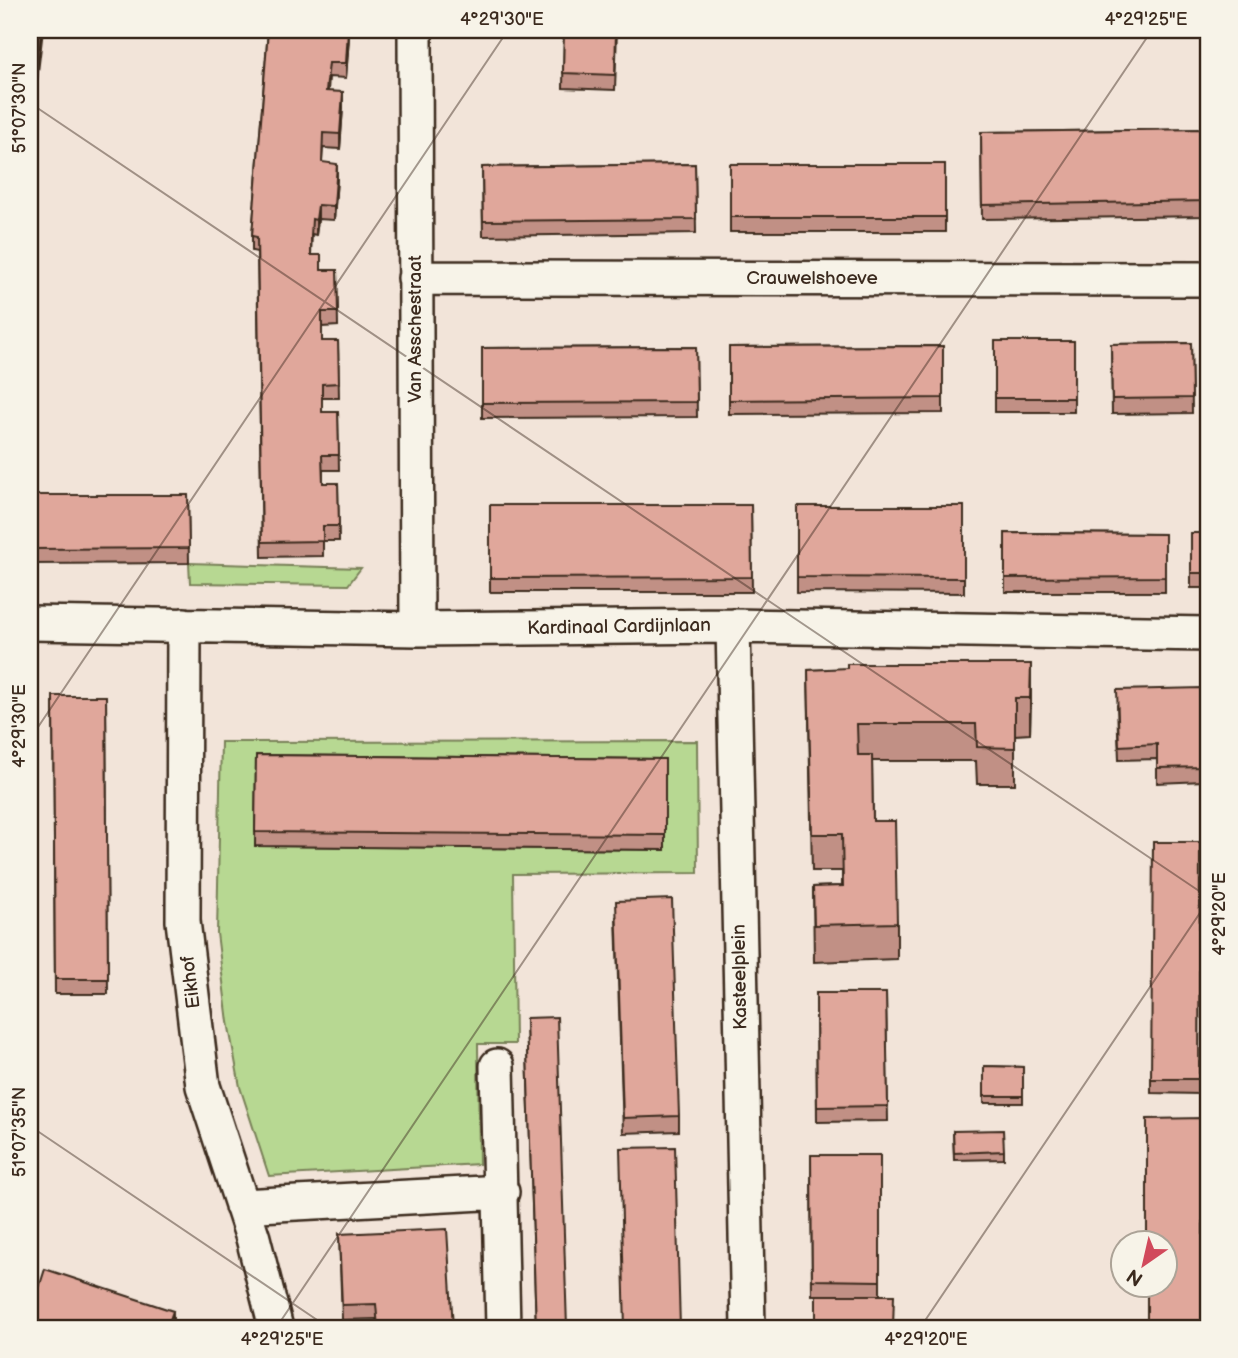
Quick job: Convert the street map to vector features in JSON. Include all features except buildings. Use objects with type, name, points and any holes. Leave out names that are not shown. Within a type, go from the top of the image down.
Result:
[{"type":"street","name":"Van Asschestraat","points":[[416,30],[417,629]]},
{"type":"street","name":"Crauwelshoeve","points":[[415,278],[1208,279]]},
{"type":"street","name":"Kardinaal Cardijnlaan","points":[[30,623],[417,629],[733,626],[1208,634]]},
{"type":"street","name":"Eikhof","points":[[184,625],[183,921],[203,1086],[253,1238],[276,1328]]},
{"type":"street","name":"Kasteelplein","points":[[733,626],[748,1328]]},
{"type":"street","points":[[497,1066],[502,1192],[503,1328]]},
{"type":"street","points":[[242,1206],[502,1192]]},
{"type":"green space","points":[[189,563],[361,568],[348,585],[190,583]]},
{"type":"green space","points":[[697,741],[698,873],[513,874],[515,1044],[478,1044],[479,1164],[269,1176],[240,1087],[228,1022],[217,933],[221,742]],"holes":[[[665,774],[664,850],[256,846]]]}]
